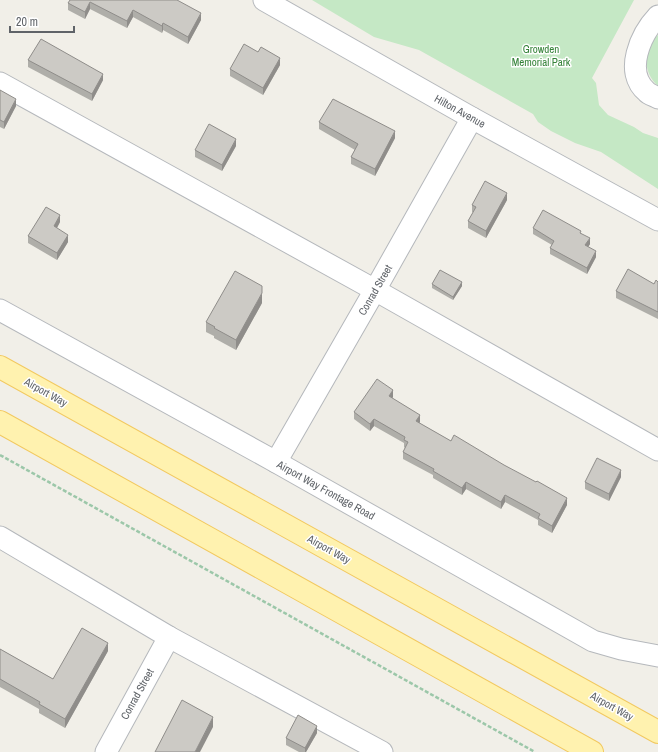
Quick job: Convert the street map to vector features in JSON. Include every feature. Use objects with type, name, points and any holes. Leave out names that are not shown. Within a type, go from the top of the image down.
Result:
[{"type":"main road","name":"Airport Way","points":[[0,367],[658,732]]},
{"type":"main road","points":[[0,422],[592,752]]},
{"type":"street","name":"Hilton Avenue","points":[[264,0],[472,118],[658,220]]},
{"type":"street","points":[[658,16],[651,23],[640,42],[635,66],[641,85],[647,92],[658,98]]},
{"type":"street","points":[[0,83],[375,290],[658,450]]},
{"type":"street","name":"Conrad Street","points":[[276,462],[472,118]]},
{"type":"street","name":"Airport Way Frontage Road","points":[[0,310],[276,462],[593,641],[621,650],[658,656]]},
{"type":"street","points":[[0,537],[169,637],[382,752]]},
{"type":"street","name":"Conrad Street","points":[[106,752],[169,637]]},
{"type":"path","points":[[0,455],[535,752]]},
{"type":"green space","name":"Growden Memorial Park","points":[[312,0],[634,0],[592,78],[596,83],[599,105],[608,115],[634,127],[643,133],[658,138],[658,189],[601,152],[575,143],[551,131],[538,122],[533,114],[419,50],[374,37]]},
{"type":"green space","points":[[658,35],[658,86],[649,75],[646,60],[649,46]]},
{"type":"building","points":[[70,0],[177,0],[201,13],[188,37],[163,23],[162,26],[133,10],[127,21],[90,2],[85,12],[68,3]]},
{"type":"building","points":[[41,39],[103,74],[92,94],[28,60]]},
{"type":"building","points":[[244,44],[258,52],[261,47],[280,58],[263,88],[230,69]]},
{"type":"building","points":[[0,90],[16,99],[4,122],[0,120]]},
{"type":"building","points":[[333,99],[395,131],[375,169],[351,157],[358,144],[319,122]]},
{"type":"building","points":[[209,124],[236,139],[222,165],[195,150]]},
{"type":"building","points":[[485,181],[507,193],[486,231],[468,221],[476,207],[472,205]]},
{"type":"building","points":[[46,207],[60,215],[54,226],[68,235],[57,253],[28,236]]},
{"type":"building","points":[[543,210],[581,231],[580,233],[590,238],[585,245],[596,251],[587,268],[550,248],[554,241],[533,228]]},
{"type":"building","points":[[628,269],[654,284],[656,280],[658,282],[658,312],[616,291]]},
{"type":"building","points":[[440,270],[462,282],[453,297],[432,284]]},
{"type":"building","points":[[235,271],[262,286],[262,293],[236,340],[206,322]]},
{"type":"building","points":[[377,379],[393,390],[389,396],[420,415],[416,421],[451,441],[454,435],[504,465],[567,498],[552,526],[538,518],[540,514],[505,495],[501,502],[466,482],[462,488],[433,471],[434,469],[403,452],[408,442],[404,440],[405,437],[374,419],[370,424],[354,412]]},
{"type":"building","points":[[597,458],[621,470],[609,494],[585,482]]},
{"type":"building","points":[[82,628],[108,643],[65,719],[39,704],[40,702],[0,679],[0,649],[53,679]]},
{"type":"building","points":[[182,700],[213,717],[195,752],[155,752]]},
{"type":"building","points":[[298,715],[317,726],[305,748],[286,738]]}]
